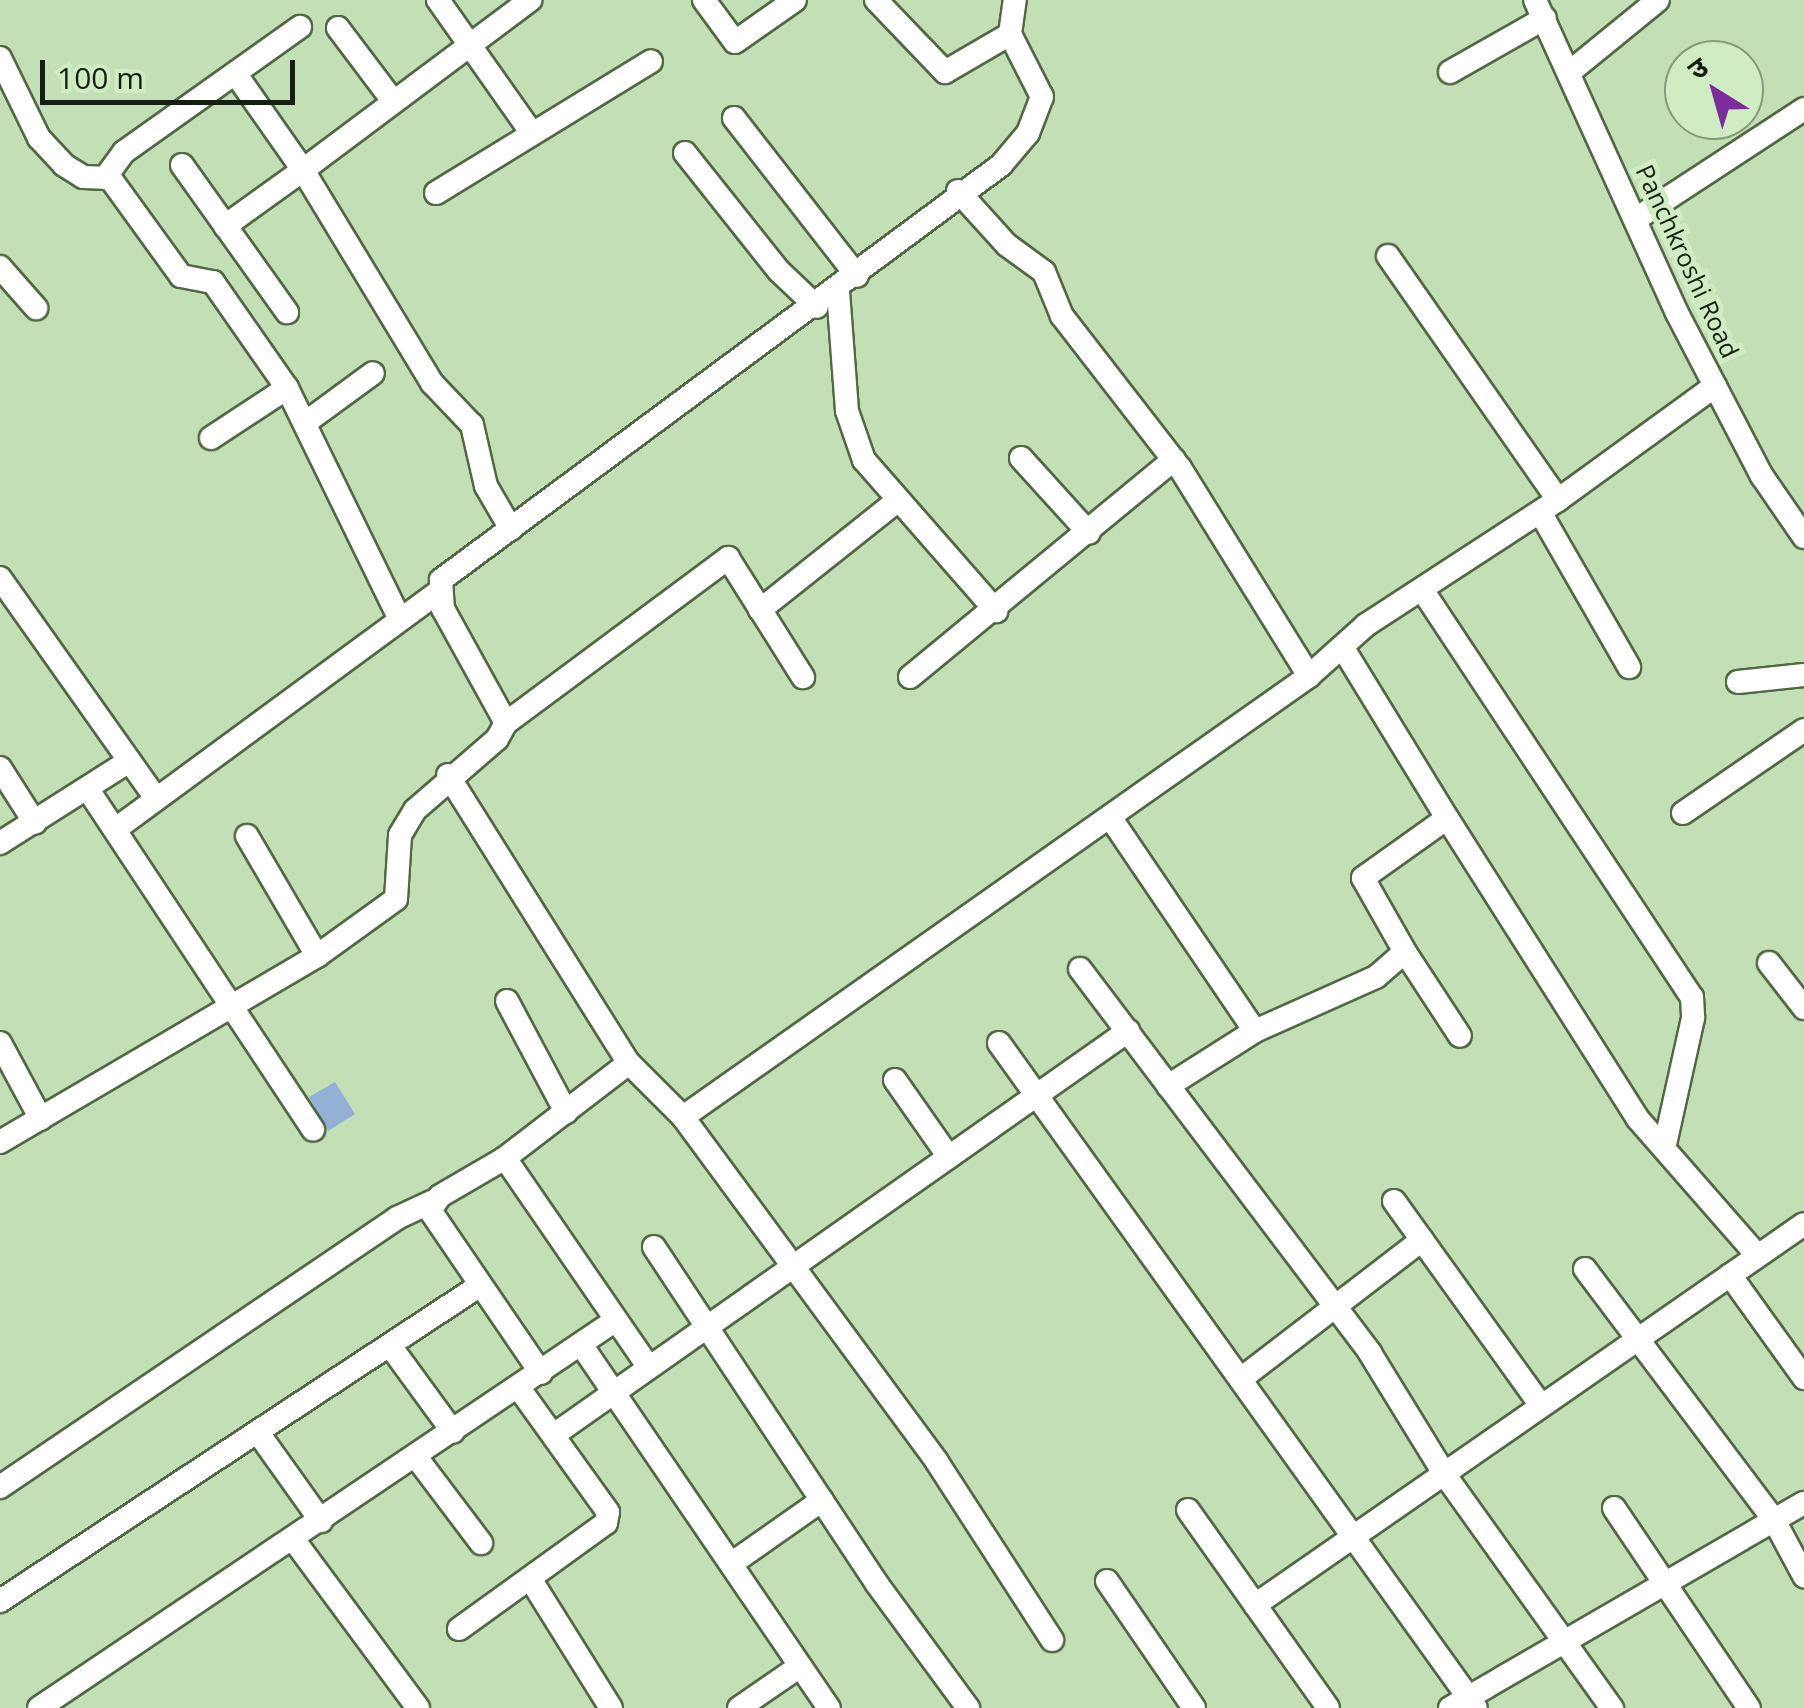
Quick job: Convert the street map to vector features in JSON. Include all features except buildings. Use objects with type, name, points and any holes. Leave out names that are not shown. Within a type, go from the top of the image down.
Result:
[{"type":"street","points":[[438,0],[531,132]]},
{"type":"street","points":[[225,226],[530,0]]},
{"type":"street","points":[[704,0],[735,42],[795,0]]},
{"type":"street","points":[[876,0],[946,72],[1010,34]]},
{"type":"street","points":[[117,828],[398,616],[438,592],[442,580],[838,292],[958,190],[1001,164],[1040,107],[1040,88],[1010,34],[1016,0]]},
{"type":"street","points":[[1571,71],[1658,0]]},
{"type":"street","points":[[1450,72],[1540,9]]},
{"type":"street","name":"Panchkroshi Road","points":[[1540,9],[1715,386],[1762,476],[1804,537]]},
{"type":"street","points":[[106,178],[124,152],[300,28]]},
{"type":"street","points":[[338,28],[393,100]]},
{"type":"street","points":[[0,58],[39,138],[84,177],[106,178],[181,276],[213,282],[287,388],[398,616]]},
{"type":"street","points":[[436,193],[651,61]]},
{"type":"street","points":[[236,73],[303,170],[432,383],[472,425],[486,486],[511,530]]},
{"type":"street","points":[[1639,217],[1804,109]]},
{"type":"street","points":[[734,118],[857,276]]},
{"type":"street","points":[[684,152],[779,271],[817,307]]},
{"type":"street","points":[[182,165],[287,312]]},
{"type":"street","points":[[958,190],[1008,245],[1044,272],[1062,316],[1174,459],[1310,676]]},
{"type":"street","points":[[1388,256],[1549,506],[1629,667]]},
{"type":"street","points":[[0,267],[36,308]]},
{"type":"street","points":[[838,292],[847,411],[864,460],[896,502],[996,611]]},
{"type":"street","points":[[305,423],[373,374]]},
{"type":"street","points":[[682,1117],[1310,676],[1344,650],[1366,626],[1549,506],[1715,386]]},
{"type":"street","points":[[211,438],[287,388]]},
{"type":"street","points":[[1021,458],[1088,532]]},
{"type":"street","points":[[910,677],[996,611],[1174,459]]},
{"type":"street","points":[[760,610],[896,502]]},
{"type":"street","points":[[0,1142],[317,956],[396,899],[400,835],[448,775],[497,740],[506,723],[728,558],[803,677]]},
{"type":"street","points":[[0,578],[156,798]]},
{"type":"street","points":[[1422,591],[1692,996],[1693,1018],[1664,1144]]},
{"type":"street","points":[[438,592],[506,723]]},
{"type":"street","points":[[1344,650],[1447,818],[1590,1035],[1618,1088],[1757,1255]]},
{"type":"street","points":[[1738,682],[1804,676]]},
{"type":"street","points":[[1683,814],[1804,730]]},
{"type":"street","points":[[0,843],[89,792],[129,762]]},
{"type":"street","points":[[0,768],[35,823]]},
{"type":"street","points":[[448,775],[629,1063],[682,1117],[796,1267],[938,1462],[1052,1640]]},
{"type":"street","points":[[89,792],[117,828],[313,1130]]},
{"type":"street","points":[[1110,817],[1255,1031]]},
{"type":"street","points":[[1447,818],[1363,878],[1460,1036]]},
{"type":"street","points":[[247,836],[317,956]]},
{"type":"street","points":[[1168,1086],[1255,1031],[1376,977],[1405,952]]},
{"type":"street","points":[[1769,963],[1804,1008]]},
{"type":"street","points":[[1080,970],[1336,1309],[1445,1475],[1612,1708]]},
{"type":"street","points":[[507,1001],[566,1112]]},
{"type":"street","points":[[554,1434],[1128,1031]]},
{"type":"street","points":[[999,1042],[1353,1535],[1464,1704],[1563,1640],[1804,1502]]},
{"type":"street","points":[[0,1043],[41,1118]]},
{"type":"street","points":[[0,1487],[397,1218],[432,1202],[505,1158],[629,1063]]},
{"type":"street","points":[[895,1080],[949,1156]]},
{"type":"street","points":[[505,1158],[648,1366]]},
{"type":"street","points":[[1394,1201],[1540,1404]]},
{"type":"street","points":[[432,1202],[435,1224],[541,1373]]},
{"type":"street","points":[[1255,1605],[1445,1475],[1640,1334],[1804,1224]]},
{"type":"street","points":[[1242,1378],[1422,1240]]},
{"type":"street","points":[[654,1248],[822,1500],[968,1708]]},
{"type":"street","points":[[1585,1270],[1640,1334],[1774,1520],[1804,1576]]},
{"type":"street","points":[[1730,1275],[1804,1378]]},
{"type":"street","points":[[0,1601],[479,1286]]},
{"type":"street","points":[[39,1708],[616,1320]]},
{"type":"street","points":[[582,1346],[829,1708]]},
{"type":"street","points":[[391,1347],[454,1432]]},
{"type":"street","points":[[458,1629],[606,1523],[608,1512],[519,1388]]},
{"type":"street","points":[[259,1434],[321,1521]]},
{"type":"street","points":[[416,1458],[481,1543]]},
{"type":"street","points":[[730,1564],[822,1500]]},
{"type":"street","points":[[1614,1508],[1669,1581],[1750,1708]]},
{"type":"street","points":[[1188,1510],[1328,1708]]},
{"type":"street","points":[[293,1540],[418,1708]]},
{"type":"street","points":[[531,1580],[611,1708]]},
{"type":"street","points":[[1107,1581],[1194,1708]]},
{"type":"street","points":[[738,1708],[800,1666]]}]
